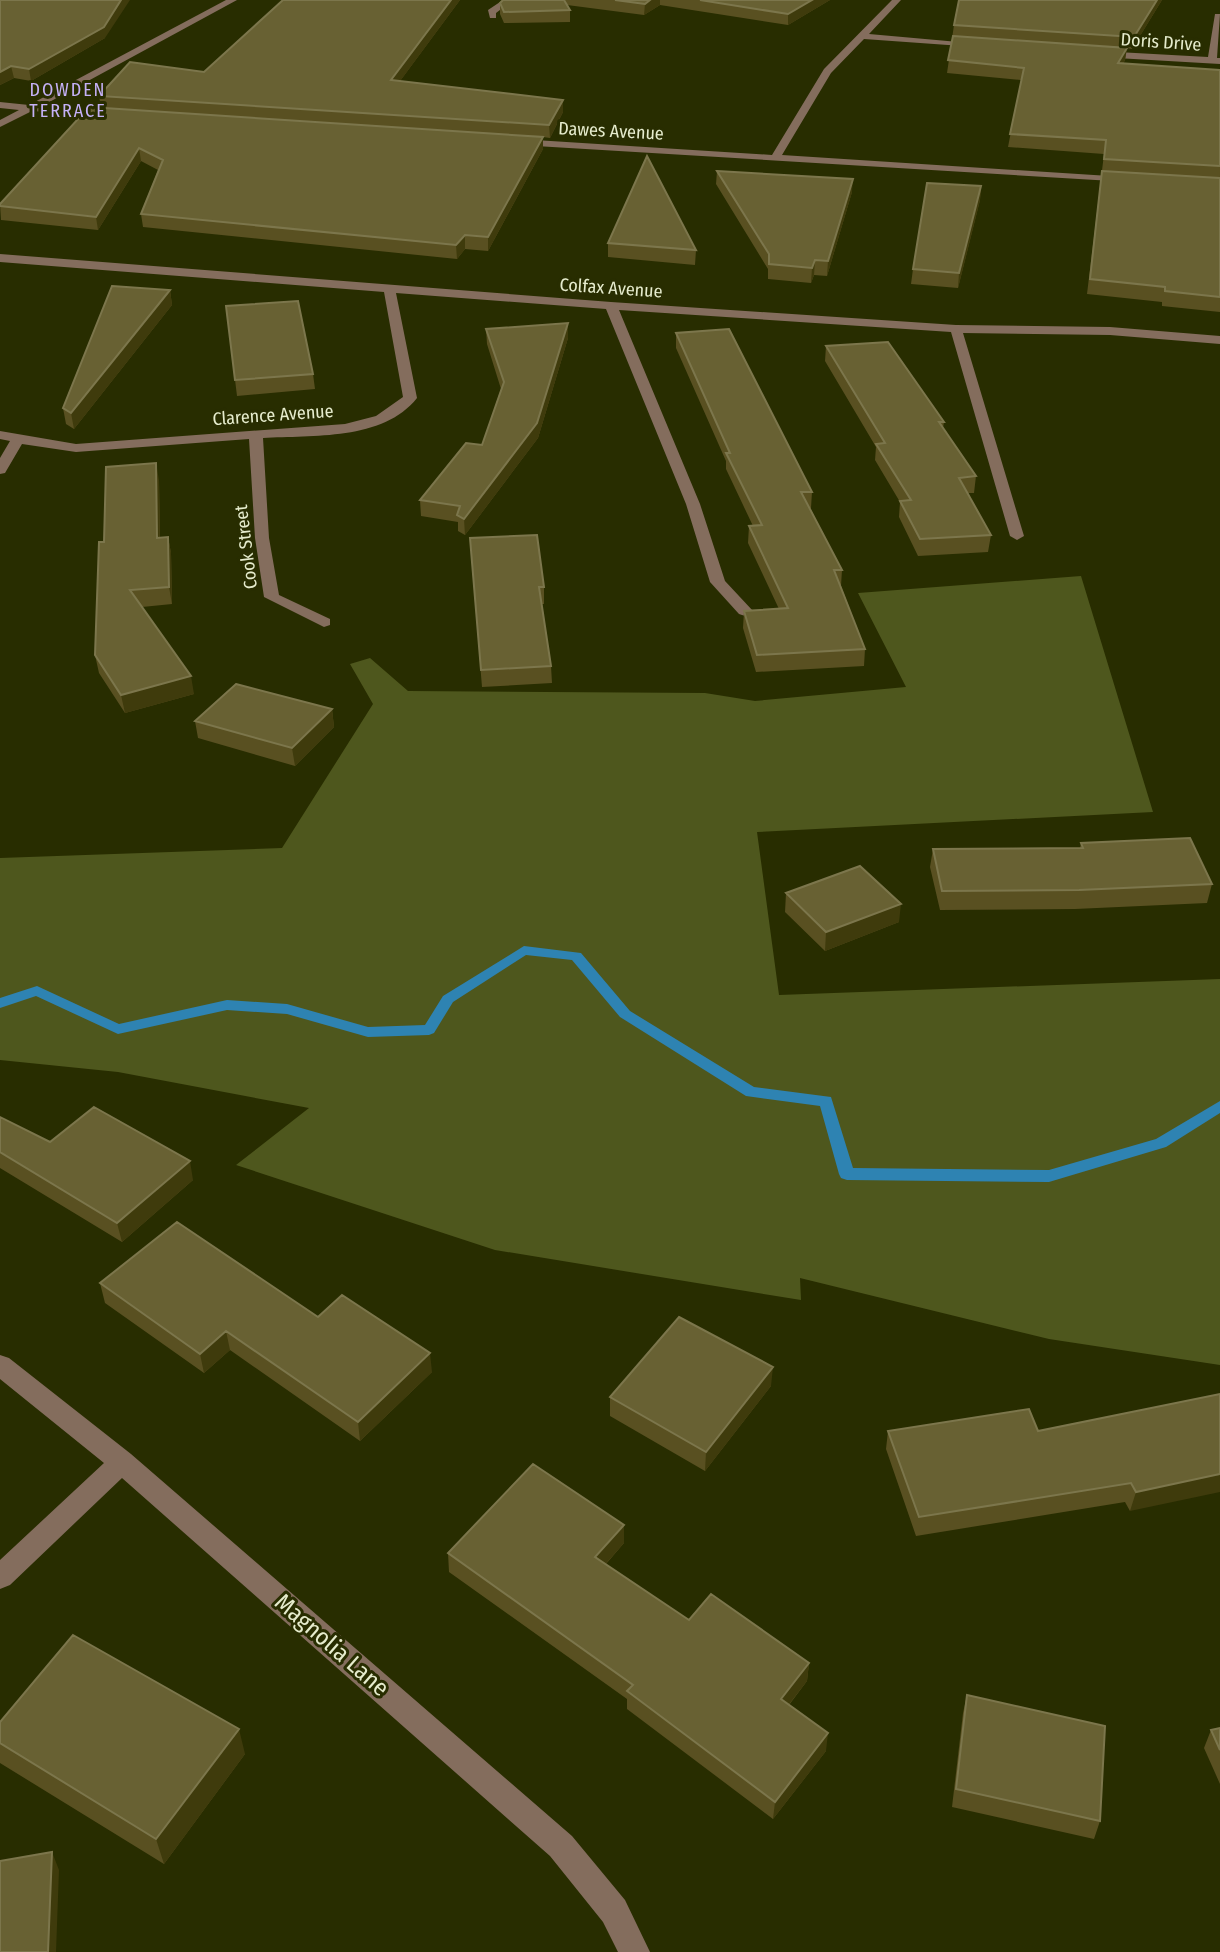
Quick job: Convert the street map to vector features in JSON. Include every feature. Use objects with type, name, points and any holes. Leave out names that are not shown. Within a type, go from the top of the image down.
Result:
[{"type":"street","points":[[0,124],[233,0]]},
{"type":"street","points":[[493,16],[491,12],[509,0]]},
{"type":"street","points":[[775,158],[827,71],[897,0]]},
{"type":"street","points":[[1216,61],[1218,16]]},
{"type":"street","points":[[860,36],[987,45]]},
{"type":"street","name":"Doris Drive","points":[[1084,53],[1216,61]]},
{"type":"street","points":[[0,105],[124,116]]},
{"type":"street","name":"Dawes Avenue","points":[[503,141],[1143,181]]},
{"type":"street","name":"Colfax Avenue","points":[[0,258],[611,306],[956,329],[1110,331],[1220,340]]},
{"type":"street","name":"Clarence Avenue","points":[[0,435],[76,448],[367,424],[402,408],[410,398],[389,287]]},
{"type":"street","points":[[611,306],[693,504],[718,582],[745,611]]},
{"type":"street","points":[[956,329],[1017,536]]},
{"type":"street","name":"Cook Street","points":[[256,435],[262,538],[272,597],[324,622]]},
{"type":"street","points":[[0,470],[18,439]]},
{"type":"street","name":"Magnolia Lane","points":[[0,1365],[122,1462],[561,1846],[614,1911],[634,1952]]},
{"type":"street","points":[[0,1577],[122,1462]]},
{"type":"green space","points":[[1081,576],[1153,812],[757,832],[779,995],[1220,979],[1220,1365],[1049,1339],[800,1278],[801,1300],[495,1250],[236,1165],[309,1108],[118,1072],[0,1060],[0,858],[282,848],[373,704],[350,664],[370,658],[408,691],[705,693],[755,701],[906,687],[858,593]]},
{"type":"building","points":[[0,0],[121,0],[104,27],[29,69],[11,66],[0,72]]},
{"type":"building","points":[[283,0],[451,0],[391,80],[563,100],[549,125],[99,96],[130,62],[204,72]]},
{"type":"building","points":[[503,0],[564,0],[570,10],[504,12],[500,3]]},
{"type":"building","points":[[615,0],[650,0],[645,4]]},
{"type":"building","points":[[700,0],[812,0],[788,14]]},
{"type":"building","points":[[959,0],[1157,0],[1134,37],[954,25]]},
{"type":"building","points":[[953,36],[1127,48],[1118,63],[1220,70],[1220,166],[1104,159],[1106,140],[1010,134],[1024,68],[948,60]]},
{"type":"building","points":[[89,107],[543,137],[488,237],[465,235],[456,245],[141,214],[163,160],[139,148],[96,217],[0,206]]},
{"type":"building","points":[[647,156],[696,250],[608,243]]},
{"type":"building","points":[[717,171],[853,179],[828,261],[815,260],[812,268],[769,264],[769,254]]},
{"type":"building","points":[[1102,171],[1220,178],[1220,297],[1090,279]]},
{"type":"building","points":[[927,183],[981,186],[959,273],[913,269]]},
{"type":"building","points":[[112,286],[170,290],[71,413],[63,408]]},
{"type":"building","points":[[298,301],[313,374],[235,380],[226,306]]},
{"type":"building","points":[[568,323],[537,423],[464,519],[457,515],[460,506],[420,500],[466,443],[482,445],[504,382],[486,329]]},
{"type":"building","points":[[729,329],[812,492],[801,492],[842,570],[834,570],[865,649],[757,655],[744,611],[788,608],[749,526],[762,525],[726,453],[730,453],[676,333]]},
{"type":"building","points":[[888,342],[944,422],[939,422],[976,476],[959,478],[991,535],[920,539],[900,501],[911,500],[876,444],[885,443],[826,346]]},
{"type":"building","points":[[156,463],[157,538],[168,537],[169,587],[130,590],[191,676],[121,695],[95,655],[99,542],[104,542],[106,467]]},
{"type":"building","points":[[537,535],[544,587],[539,587],[551,666],[481,670],[470,538]]},
{"type":"building","points":[[236,684],[332,709],[292,748],[195,721]]},
{"type":"building","points":[[1190,838],[1212,884],[1079,890],[942,891],[933,849],[1083,848],[1081,843]]},
{"type":"building","points":[[860,866],[901,904],[826,932],[786,893]]},
{"type":"building","points":[[94,1107],[190,1161],[117,1223],[0,1152],[0,1117],[50,1142]]},
{"type":"building","points":[[177,1222],[318,1317],[342,1295],[430,1353],[358,1422],[226,1331],[200,1354],[100,1283]]},
{"type":"building","points":[[679,1317],[773,1367],[706,1452],[610,1397]]},
{"type":"building","points":[[1220,1394],[1220,1474],[1136,1492],[1131,1483],[919,1517],[888,1431],[1029,1409],[1038,1431]]},
{"type":"building","points":[[533,1464],[624,1525],[595,1557],[689,1620],[711,1594],[809,1663],[781,1699],[828,1733],[775,1802],[627,1691],[633,1685],[448,1553]]},
{"type":"building","points":[[73,1635],[239,1729],[156,1839],[0,1743],[0,1722]]},
{"type":"building","points":[[967,1695],[1105,1726],[1100,1821],[956,1789]]},
{"type":"building","points":[[1220,1728],[1220,1750],[1211,1730]]},
{"type":"building","points":[[52,1852],[48,1952],[0,1952],[0,1861]]},
{"type":"waterway","points":[[0,1003],[37,991],[118,1029],[227,1005],[287,1009],[368,1032],[429,1030],[448,999],[524,950],[576,956],[625,1014],[751,1092],[826,1101],[847,1174],[1049,1176],[1161,1143],[1220,1106]]},
{"type":"district","name":"DOWDEN TERRACE","points":[[68,100]]}]
